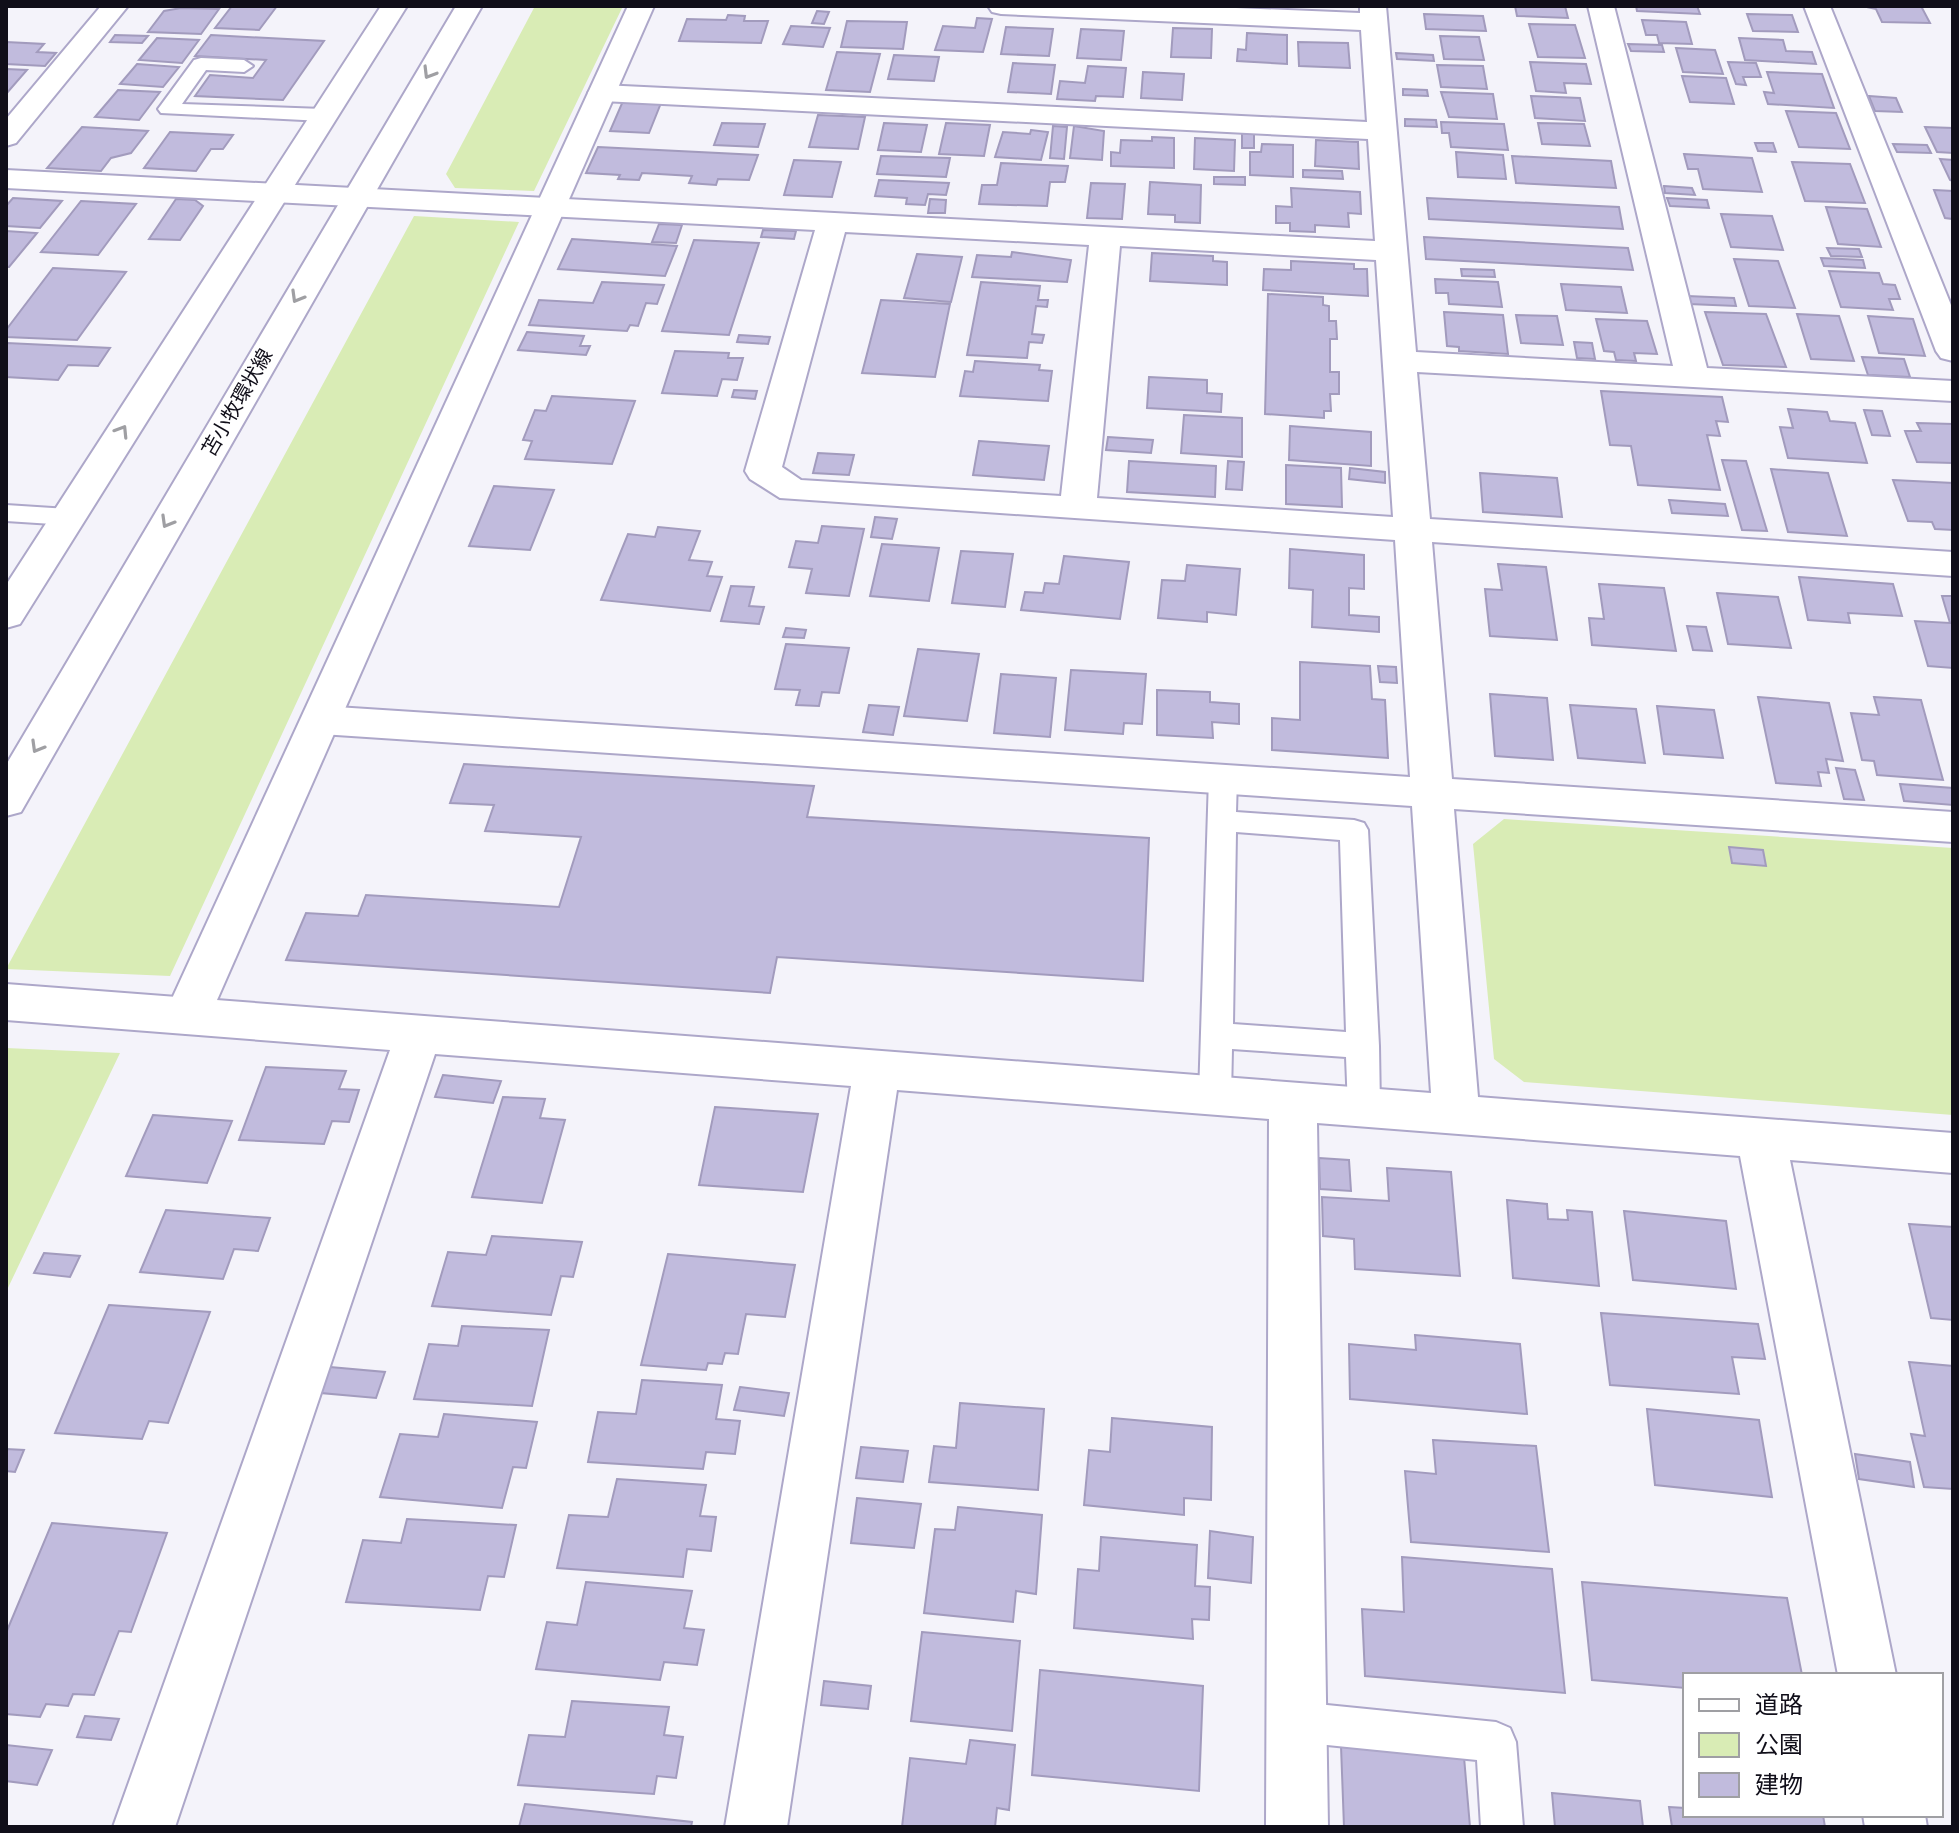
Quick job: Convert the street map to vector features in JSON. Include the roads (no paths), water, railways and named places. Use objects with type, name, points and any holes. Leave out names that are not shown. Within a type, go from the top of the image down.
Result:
[{"type":"street","points":[[6,137],[115,6]]},
{"type":"street","points":[[6,615],[394,6]]},
{"type":"street","name":"苫小牧環状線","points":[[6,801],[469,6]]},
{"type":"street","points":[[187,1016],[641,6]]},
{"type":"street","points":[[1001,6],[1374,14],[1456,1114]]},
{"type":"street","points":[[1601,6],[1692,375]]},
{"type":"street","points":[[1817,6],[1953,351]]},
{"type":"street","points":[[602,93],[1383,131]]},
{"type":"street","points":[[6,179],[1391,251]]},
{"type":"street","points":[[832,223],[763,471],[793,490],[1953,564]]},
{"type":"street","points":[[1078,509],[1105,236]]},
{"type":"street","points":[[1399,361],[1953,391]]},
{"type":"street","points":[[321,720],[1953,827]]},
{"type":"street","points":[[6,1002],[1953,1153]]},
{"type":"street","points":[[144,1827],[419,1034]]},
{"type":"street","points":[[756,1827],[877,1069]]},
{"type":"street","points":[[1293,1102],[1297,1827]]},
{"type":"street","points":[[1761,1138],[1867,1673]]},
{"type":"lane","points":[[244,66],[201,64],[168,109],[323,115]]},
{"type":"lane","points":[[6,513],[68,517]]},
{"type":"lane","points":[[1215,1096],[1223,778]]},
{"type":"lane","points":[[1222,821],[1354,830],[1364,1108]]},
{"type":"lane","points":[[1217,1035],[1363,1046]]},
{"type":"lane","points":[[1297,1722],[1496,1742],[1502,1827]]}]
